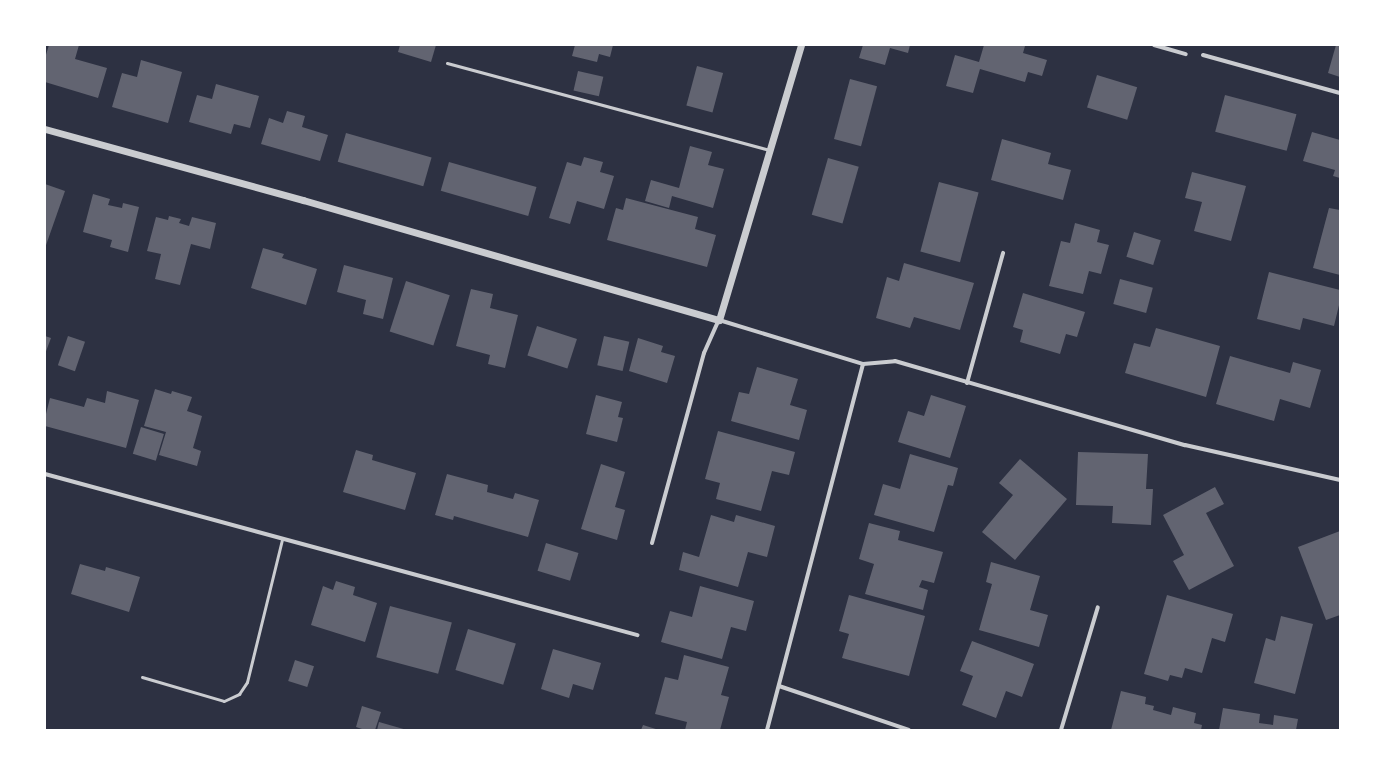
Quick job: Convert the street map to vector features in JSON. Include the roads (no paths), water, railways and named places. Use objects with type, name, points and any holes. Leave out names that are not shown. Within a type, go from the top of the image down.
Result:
[{"type":"street","points":[[652,543],[704,353],[719,320],[801,45]]},
{"type":"street","points":[[1154,45],[1186,54]]},
{"type":"street","points":[[1203,55],[1340,93]]},
{"type":"street","points":[[45,129],[303,200],[719,320],[863,364],[895,362],[1185,444],[1340,480]]},
{"type":"street","points":[[967,383],[1003,252]]},
{"type":"street","points":[[767,730],[863,364]]},
{"type":"street","points":[[45,474],[638,636]]},
{"type":"street","points":[[1061,730],[1098,607]]},
{"type":"street","points":[[779,686],[909,730]]},
{"type":"lane","points":[[447,63],[769,150]]},
{"type":"lane","points":[[142,676],[224,701],[240,694],[247,682],[282,539]]}]
